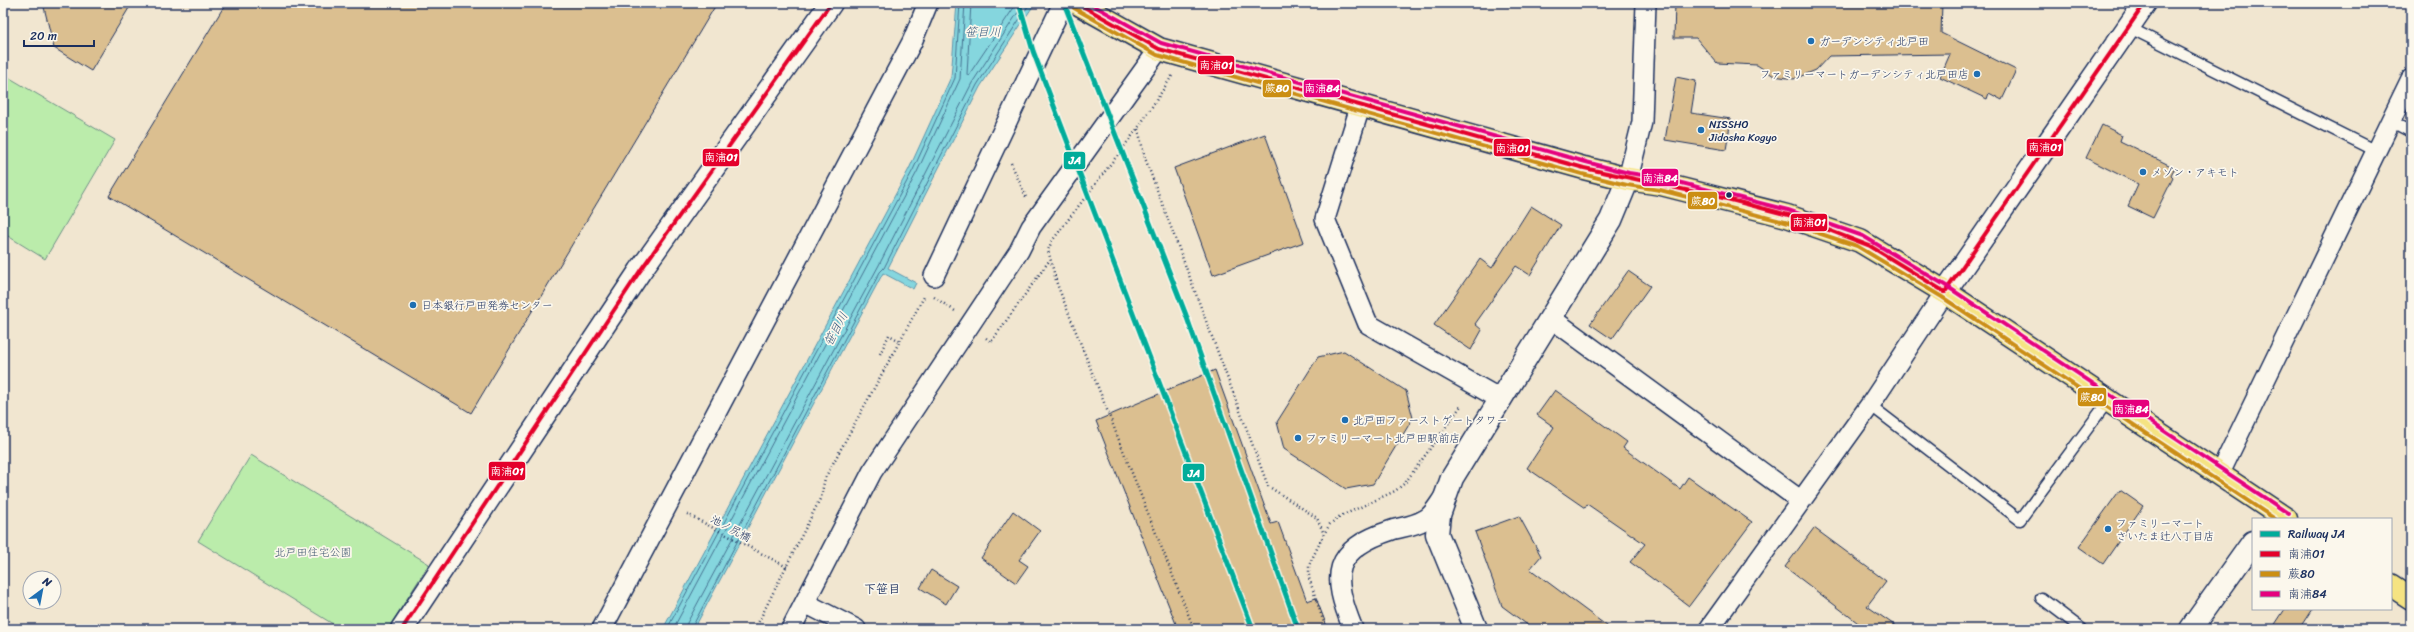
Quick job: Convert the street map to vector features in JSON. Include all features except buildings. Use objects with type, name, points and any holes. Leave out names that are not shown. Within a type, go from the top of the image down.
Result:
[{"type":"main road","points":[[1077,3],[1159,49],[1628,179],[1661,184],[1743,204],[1831,230],[1860,241],[1945,292],[2277,516]]},
{"type":"main road","points":[[2392,586],[2411,598]]},
{"type":"street","points":[[402,629],[640,271],[831,3]]},
{"type":"street","points":[[602,629],[912,42],[928,3]]},
{"type":"street","points":[[934,276],[1063,3]]},
{"type":"street","points":[[1476,629],[1437,534],[1439,515],[1452,478],[1612,220],[1628,179],[1642,122],[1646,3]]},
{"type":"street","points":[[1709,629],[1800,500],[1870,405],[1945,292],[2130,28],[2145,3]]},
{"type":"street","points":[[791,629],[872,472],[1018,251],[1031,227],[1159,49]]},
{"type":"street","points":[[2218,475],[2411,79]]},
{"type":"street","points":[[1361,104],[1325,219],[1368,324],[1500,399]]},
{"type":"street","points":[[1552,319],[1800,500]]},
{"type":"street","points":[[1353,629],[1339,590],[1339,577],[1345,558],[1362,542],[1425,520],[1445,496]]},
{"type":"street","points":[[2192,629],[2252,543]]},
{"type":"street","points":[[805,603],[856,629]]},
{"type":"lane","points":[[2130,28],[2376,151]]},
{"type":"lane","points":[[2390,121],[2411,132]]},
{"type":"lane","points":[[1870,405],[2020,520],[2108,401]]},
{"type":"lane","points":[[2040,598],[2082,629]]},
{"type":"path","points":[[1175,72],[1138,128],[1052,241],[1048,250],[1049,261],[1194,629]]},
{"type":"path","points":[[1138,128],[1145,158],[1268,486],[1317,518],[1324,534]]},
{"type":"path","points":[[999,138],[1027,199]]},
{"type":"path","points":[[755,629],[787,568],[821,497],[825,478],[927,292],[970,324],[991,342],[1049,261]]},
{"type":"path","points":[[880,354],[890,335],[900,341]]},
{"type":"path","points":[[1326,629],[1309,578],[1309,565],[1330,524],[1339,517],[1395,491],[1405,483],[1461,406]]},
{"type":"path","name":"池ノ尻橋","points":[[680,510],[774,559],[787,568]]},
{"type":"green space","points":[[3,74],[115,140],[45,259],[3,233]]},
{"type":"green space","name":"北戸田住宅公園","points":[[251,455],[429,564],[388,629],[341,629],[198,541]]},
{"type":"water","name":"笹目川","points":[[957,3],[1035,3],[980,87],[888,268],[916,283],[913,289],[883,273],[694,629],[663,629],[909,169],[951,77]]},
{"type":"rail line","name":"JA","points":[[1019,3],[1033,51],[1253,629]]},
{"type":"rail line","name":"JA","points":[[1064,3],[1186,315],[1298,629]]},
{"type":"transit line","name":"南浦01","points":[[402,629],[640,271],[831,3]]},
{"type":"transit line","name":"南浦01","points":[[1077,3],[1159,49],[1584,168],[1723,198],[1792,216],[1870,246],[1945,292]]},
{"type":"transit line","name":"南浦84","points":[[1089,3],[1161,43],[1586,162],[1629,173],[1662,178],[1788,210],[1863,236],[1948,287],[2289,514]]},
{"type":"transit line","name":"南浦01","points":[[1945,292],[2145,3]]},
{"type":"transit line","name":"蕨80","points":[[1074,8],[1157,55],[1582,174],[1627,185],[1660,190],[1785,222],[1857,246],[1942,297],[2274,518]]},
{"type":"place","name":"ガーデンシティ北戸田","points":[[1811,41]]},
{"type":"place","name":"ファミリーマートガーデンシティ北戸田店","points":[[1977,74]]},
{"type":"place","name":"NISSHO Jidosha Kogyo","points":[[1701,130]]},
{"type":"place","name":"メゾン・アキモト","points":[[2143,172]]},
{"type":"place","name":"日本銀行戸田発券センター","points":[[413,305]]},
{"type":"place","name":"北戸田ファーストゲートタワー","points":[[1345,420]]},
{"type":"place","name":"ファミリーマート北戸田駅前店","points":[[1298,438]]},
{"type":"place","name":"ファミリーマート さいたま辻八丁目店","points":[[2108,529]]},
{"type":"district","name":"下笹目","points":[[882,589]]}]
